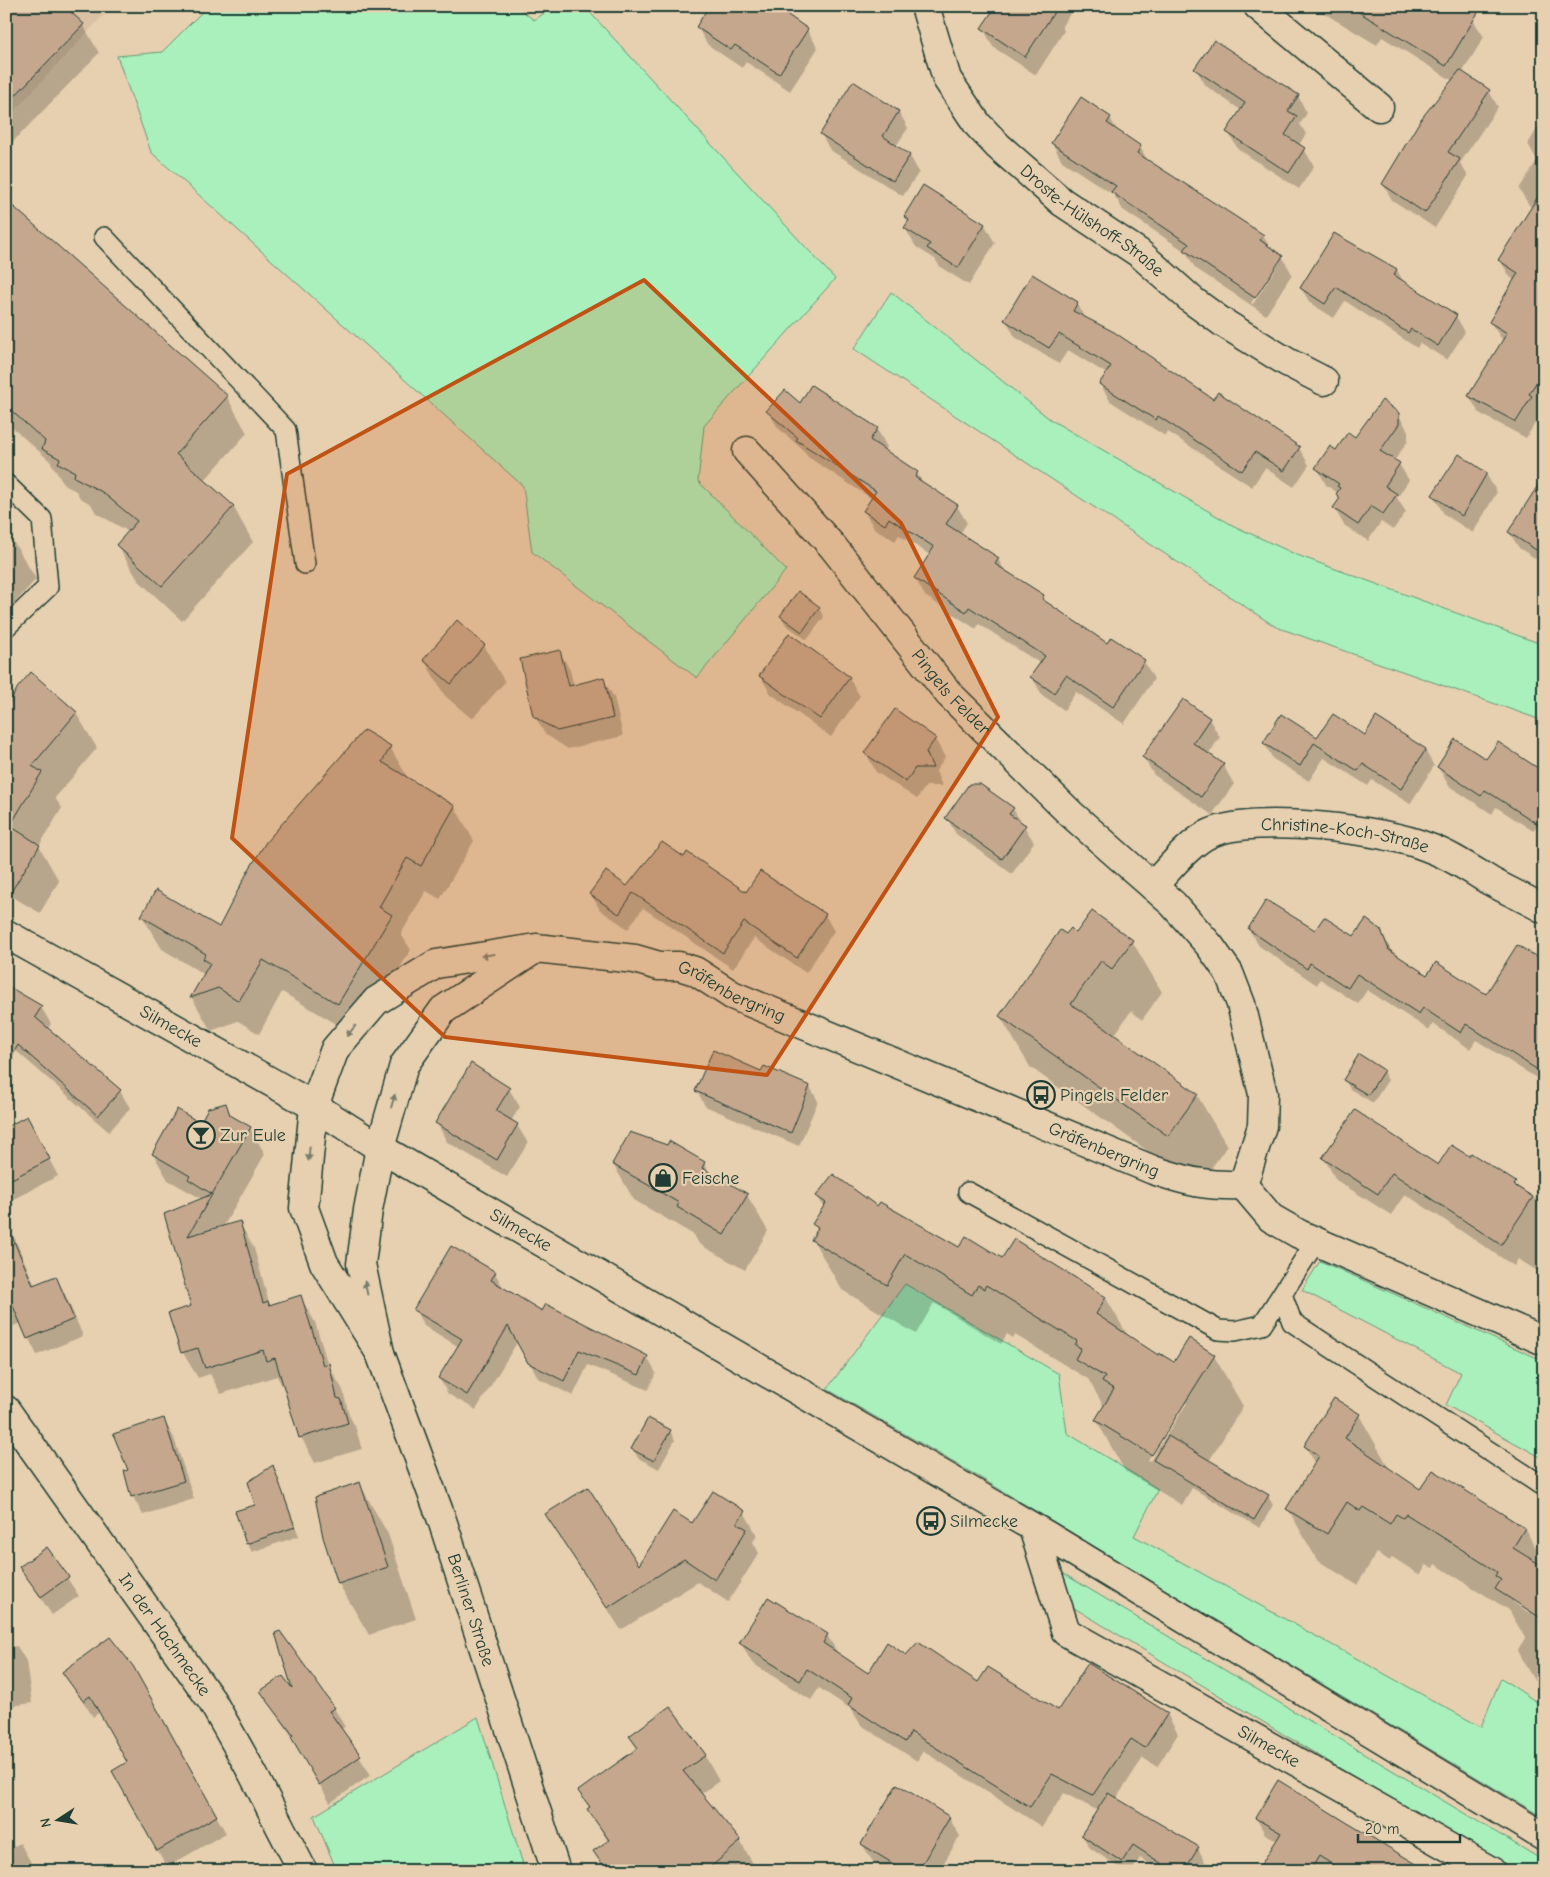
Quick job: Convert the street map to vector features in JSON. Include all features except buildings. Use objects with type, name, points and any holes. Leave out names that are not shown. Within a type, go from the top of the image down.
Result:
[{"type":"street","name":"Droste-Hülshoff-Straße","points":[[925,6],[947,79],[978,125],[998,146],[1042,186],[1139,253],[1193,302],[1287,362],[1324,381]]},
{"type":"street","points":[[1258,6],[1379,107]]},
{"type":"street","name":"Pingels Felder","points":[[747,451],[833,547],[949,694],[1071,814],[1173,904],[1210,946],[1229,973],[1241,1004],[1263,1094],[1262,1126],[1243,1185]]},
{"type":"street","name":"Christine-Koch-Straße","points":[[1153,886],[1185,853],[1210,833],[1238,824],[1294,825],[1353,831],[1426,846],[1459,861],[1544,909]]},
{"type":"street","name":"Silmecke","points":[[6,934],[314,1106],[380,1148],[1033,1528],[1544,1837]]},
{"type":"street","points":[[380,1148],[404,1065],[443,1010],[536,948]]},
{"type":"street","name":"Gräfenbergring","points":[[314,1106],[335,1049],[376,1001],[436,964],[536,948],[634,959],[659,966],[679,966],[695,971],[732,995],[1153,1170],[1191,1183],[1243,1185]]},
{"type":"street","name":"Berliner Straße","points":[[314,1106],[304,1208],[324,1263],[380,1353]]},
{"type":"street","name":"Berliner Straße","points":[[380,1148],[368,1210],[361,1264],[380,1353],[442,1520],[556,1871]]},
{"type":"street","points":[[1243,1185],[1272,1218],[1316,1241],[1544,1341]]},
{"type":"street","name":"In der Hachmecke","points":[[6,1410],[212,1701],[253,1774],[303,1871]]},
{"type":"street","name":"Silmecke","points":[[1033,1528],[1066,1632],[1491,1871]]},
{"type":"lane","points":[[104,237],[286,430],[305,564]]},
{"type":"lane","points":[[6,484],[42,519],[48,587],[6,626]]},
{"type":"lane","points":[[968,1192],[1218,1330],[1235,1331],[1262,1325],[1316,1241]]},
{"type":"lane","points":[[1282,1294],[1292,1322],[1544,1488]]},
{"type":"highlighted area","points":[[644,280],[901,523],[998,717],[767,1075],[445,1037],[232,838],[287,474]]},
{"type":"shaded area","points":[[6,6],[112,6],[6,120]]},
{"type":"green space","points":[[208,6],[516,6],[534,20],[555,6],[584,6],[835,279],[704,426],[698,481],[786,570],[697,678],[532,552],[523,486],[151,152],[117,56],[162,52]]},
{"type":"green space","points":[[891,292],[1051,420],[1234,526],[1297,555],[1544,645],[1544,721],[1276,627],[854,349]]},
{"type":"green space","points":[[1320,1261],[1544,1361],[1544,1459],[1446,1405],[1461,1373],[1302,1290]]},
{"type":"green space","points":[[905,1284],[1059,1374],[1067,1433],[1158,1489],[1134,1536],[1481,1727],[1501,1678],[1544,1707],[1544,1818],[984,1480],[827,1389]]},
{"type":"green space","points":[[1049,1565],[1544,1861],[1544,1871],[1510,1871],[1061,1600]]},
{"type":"green space","points":[[478,1717],[525,1871],[337,1871],[314,1816]]},
{"type":"place","name":"Pingels Felder","points":[[1041,1095]]},
{"type":"place","name":"Zur Eule","points":[[201,1135]]},
{"type":"place","name":"Feische","points":[[663,1178]]},
{"type":"place","name":"Silmecke","points":[[931,1521]]}]
